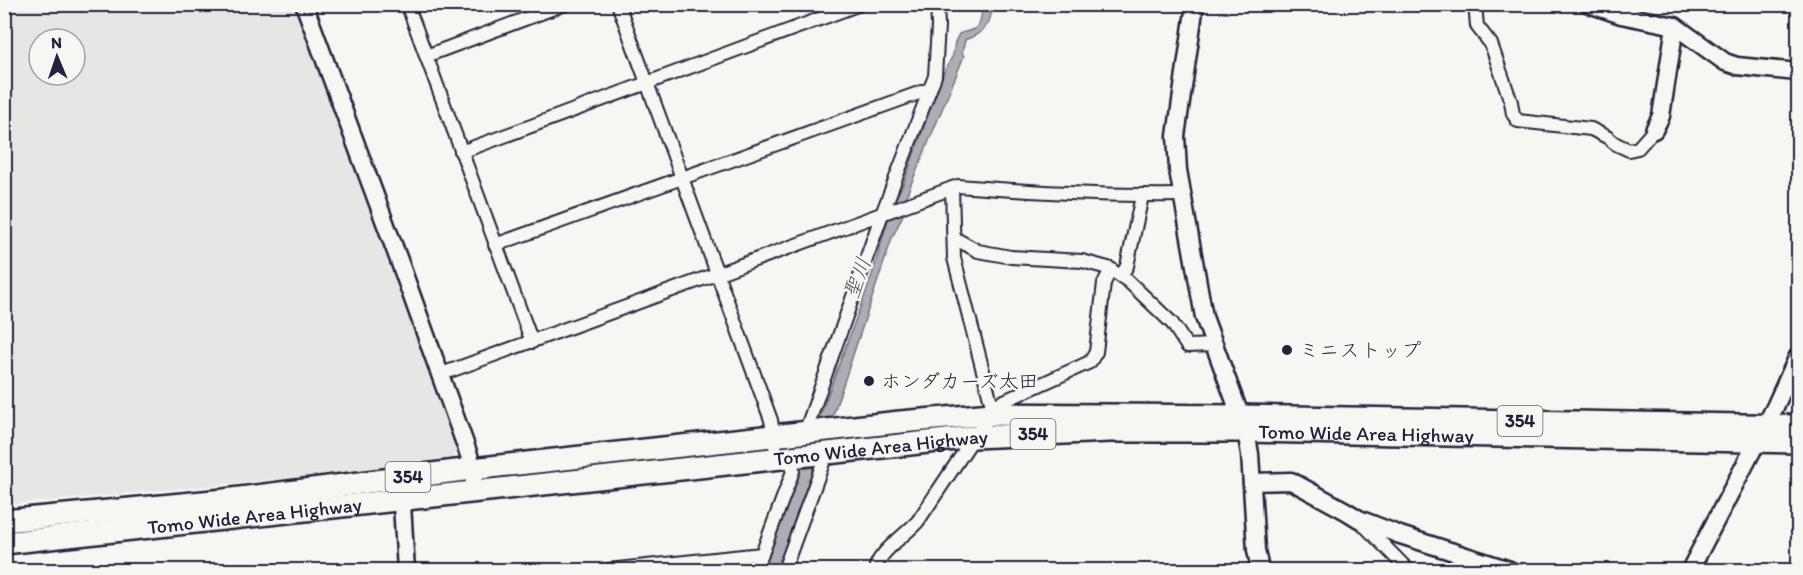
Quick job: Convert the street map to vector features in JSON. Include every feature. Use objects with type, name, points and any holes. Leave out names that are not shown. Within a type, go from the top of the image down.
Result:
[{"type":"highway","name":"Tomo Wide Area Highway","points":[[4,521],[224,500],[472,469],[816,432],[993,410],[1244,423],[1761,434],[1798,442]]},
{"type":"highway","name":"Tomo Wide Area Highway","points":[[4,543],[974,437],[1110,432],[1244,423]]},
{"type":"highway","name":"Tomo Wide Area Highway","points":[[1761,434],[1798,426]]},
{"type":"street","points":[[304,4],[469,455],[476,491]]},
{"type":"street","points":[[408,4],[532,342]]},
{"type":"street","points":[[426,56],[565,4]]},
{"type":"street","points":[[618,4],[771,420],[774,436],[803,455],[823,463],[784,570]]},
{"type":"street","points":[[461,152],[860,4]]},
{"type":"street","points":[[816,432],[808,424],[935,76],[937,4]]},
{"type":"street","points":[[1195,4],[1176,136],[1178,170],[1204,317],[1244,423],[1252,482],[1256,550],[1260,570]]},
{"type":"street","points":[[1475,4],[1477,26],[1491,44],[1513,114],[1518,121],[1591,129],[1629,150],[1638,148],[1654,130],[1661,116],[1675,26]]},
{"type":"street","points":[[1588,4],[1621,15],[1675,26],[1725,62],[1737,66],[1798,72]]},
{"type":"street","points":[[495,245],[930,89]]},
{"type":"street","points":[[439,375],[958,186],[1057,193],[1182,195]]},
{"type":"street","points":[[952,188],[954,258],[993,410]]},
{"type":"street","points":[[875,570],[879,558],[918,521],[993,410],[1090,362],[1096,352],[1104,283],[1127,266],[1142,196]]},
{"type":"street","points":[[954,238],[978,251],[1011,257],[1083,261],[1116,273],[1128,281],[1172,323],[1187,346],[1215,345]]},
{"type":"street","points":[[1690,570],[1761,434],[1798,356]]},
{"type":"street","points":[[756,570],[793,471],[803,455]]},
{"type":"street","points":[[400,478],[406,570]]},
{"type":"street","points":[[1252,482],[1291,481],[1359,519],[1400,535],[1510,570]]},
{"type":"street","points":[[1359,519],[1408,570]]},
{"type":"street","points":[[608,570],[762,554]]},
{"type":"shaded area","points":[[5,5],[294,5],[457,451],[451,461],[439,464],[5,505]]},
{"type":"shaded area","points":[[981,5],[990,5],[989,22],[976,35],[965,40],[962,53],[964,56],[905,199],[893,204],[904,182],[942,76],[953,55],[955,42],[959,34],[976,27],[982,15]]},
{"type":"shaded area","points":[[904,213],[892,238],[832,418],[819,419],[872,275],[888,219]]},
{"type":"shaded area","points":[[815,466],[778,570],[764,570],[801,467]]},
{"type":"place","name":"ミニストップ","points":[[1287,350]]},
{"type":"place","name":"ホンダカーズ太田","points":[[869,381]]},
{"type":"water label","name":"聖川","points":[[857,278]]}]
